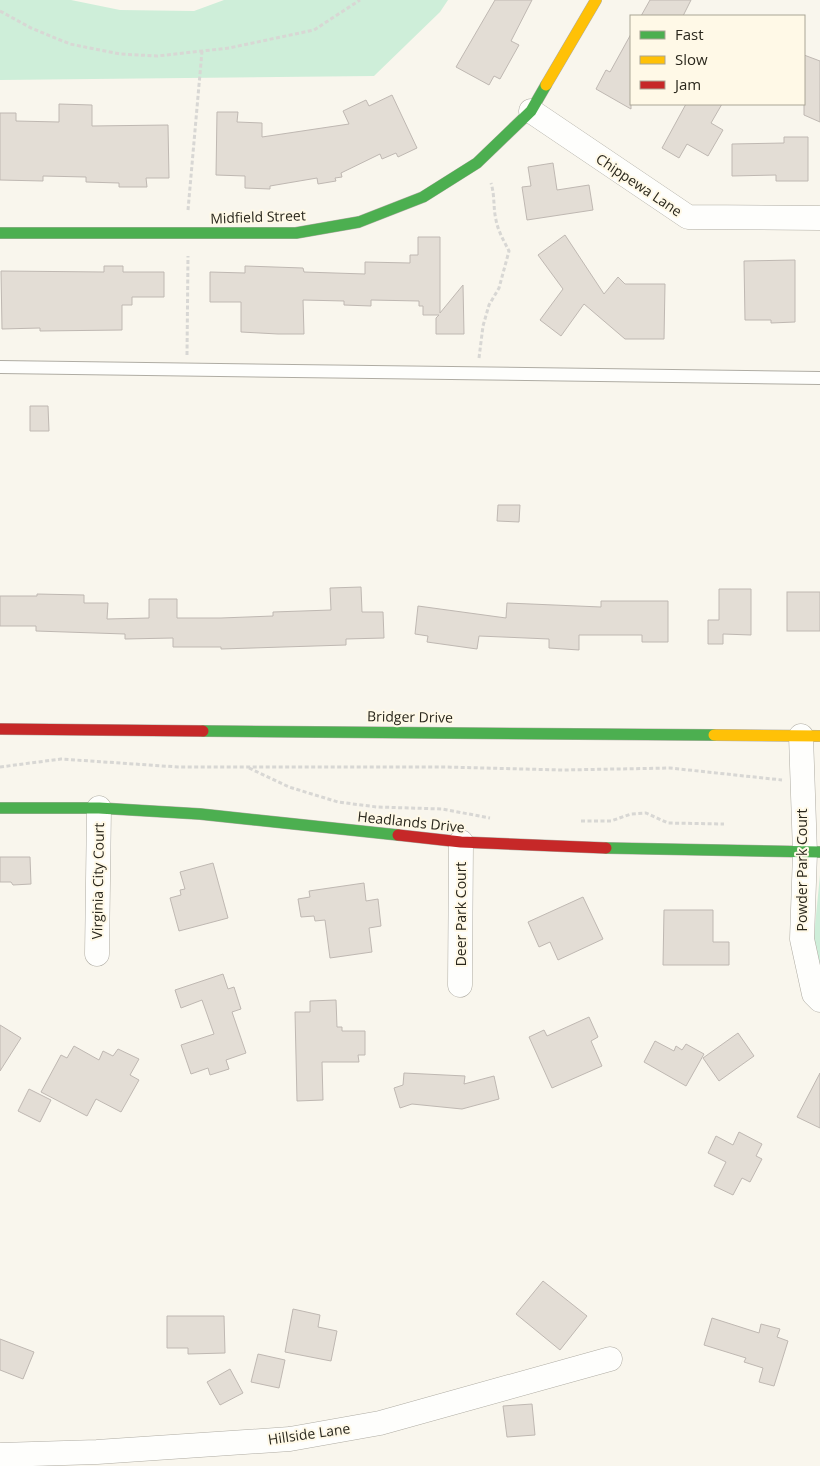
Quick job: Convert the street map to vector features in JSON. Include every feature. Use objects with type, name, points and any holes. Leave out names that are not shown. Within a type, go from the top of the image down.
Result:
[{"type":"street","name":"Midfield Street","points":[[0,233],[296,233],[360,222],[423,197],[477,163],[531,111],[596,0]]},
{"type":"street","name":"Chippewa Lane","points":[[531,111],[688,217],[820,218]]},
{"type":"street","name":"Bridger Drive","points":[[0,729],[810,736]]},
{"type":"street","name":"Powder Park Court","points":[[810,736],[801,781],[812,852],[802,939],[814,994],[820,1000]]},
{"type":"street","name":"Headlands Drive","points":[[0,808],[99,808],[200,814],[461,842],[601,848],[812,852]]},
{"type":"street","name":"Virginia City Court","points":[[97,954],[99,808]]},
{"type":"street","name":"Deer Park Court","points":[[460,985],[461,842]]},
{"type":"street","name":"Hillside Lane","points":[[0,1455],[97,1452],[290,1439],[380,1423],[610,1359]]},
{"type":"lane","points":[[0,367],[820,378]]},
{"type":"path","points":[[0,12],[31,28],[70,44],[120,54],[157,56],[229,48],[314,30],[360,0]]},
{"type":"path","points":[[187,356],[188,202],[202,51]]},
{"type":"path","points":[[478,373],[483,326],[489,305],[499,288],[509,251],[495,218],[495,194],[490,183]]},
{"type":"path","points":[[0,767],[61,759],[178,767],[563,770],[670,768],[801,781]]},
{"type":"path","points":[[246,767],[289,788],[338,802],[377,807],[442,809],[495,818]]},
{"type":"path","points":[[577,821],[611,821],[632,814],[646,813],[668,823],[731,825]]},
{"type":"green space","points":[[0,0],[71,0],[120,10],[194,11],[224,0],[448,0],[440,12],[374,76],[0,80]]},
{"type":"green space","points":[[820,875],[820,964],[813,946]]},
{"type":"building","points":[[495,0],[532,0],[511,41],[519,45],[500,79],[494,76],[489,85],[456,67]]},
{"type":"building","points":[[650,0],[691,0],[684,15],[642,15]]},
{"type":"building","points":[[630,36],[631,109],[596,89],[606,70],[610,72]]},
{"type":"building","points":[[805,55],[820,61],[820,122],[804,115]]},
{"type":"building","points":[[392,95],[417,148],[398,157],[396,153],[382,159],[380,154],[341,173],[342,177],[335,178],[336,181],[318,184],[317,178],[270,186],[270,189],[245,188],[245,176],[216,175],[217,112],[238,112],[237,122],[262,123],[262,137],[349,124],[343,111],[366,100],[369,106]]},
{"type":"building","points":[[59,104],[92,105],[92,126],[168,125],[169,178],[146,178],[147,187],[119,187],[119,183],[86,182],[86,177],[43,176],[43,181],[0,180],[0,113],[16,113],[16,121],[59,122]]},
{"type":"building","points":[[685,105],[721,105],[711,123],[723,130],[708,156],[687,144],[679,158],[662,148]]},
{"type":"building","points":[[784,137],[808,137],[808,181],[776,181],[776,175],[732,176],[732,144],[784,143]]},
{"type":"building","points":[[553,163],[557,190],[589,185],[593,210],[527,220],[522,187],[531,186],[528,167]]},
{"type":"building","points":[[565,235],[604,294],[618,277],[625,284],[665,284],[664,339],[625,339],[584,304],[561,336],[540,320],[563,289],[538,255]]},
{"type":"building","points":[[418,237],[440,237],[440,313],[463,285],[464,334],[436,334],[436,318],[439,315],[423,315],[423,306],[419,306],[419,301],[371,300],[371,306],[344,305],[344,301],[303,300],[304,334],[241,332],[241,302],[210,302],[210,272],[245,273],[245,266],[303,268],[304,272],[365,274],[365,262],[410,263],[410,255],[418,255]]},
{"type":"building","points":[[795,260],[795,322],[771,323],[771,320],[745,320],[744,261]]},
{"type":"building","points":[[104,266],[123,266],[123,272],[164,272],[164,297],[132,297],[132,305],[122,305],[122,330],[40,331],[40,328],[2,329],[1,271],[104,272]]},
{"type":"building","points":[[30,406],[48,406],[49,431],[30,431]]},
{"type":"building","points":[[498,505],[520,505],[519,522],[497,521]]},
{"type":"building","points":[[361,587],[362,612],[383,612],[384,638],[346,639],[346,645],[221,649],[221,647],[173,647],[173,638],[125,639],[125,634],[36,631],[36,626],[0,626],[0,596],[37,596],[37,594],[84,595],[84,603],[108,603],[107,619],[149,618],[149,599],[177,599],[177,618],[221,618],[273,616],[273,612],[331,610],[330,588]]},
{"type":"building","points":[[719,589],[751,589],[751,635],[723,634],[723,644],[708,644],[708,620],[719,620]]},
{"type":"building","points":[[787,592],[820,592],[820,631],[787,631]]},
{"type":"building","points":[[601,601],[668,601],[668,642],[642,642],[642,635],[579,635],[579,650],[549,648],[549,639],[479,636],[477,649],[427,642],[428,636],[415,634],[418,606],[506,618],[507,603],[601,607]]},
{"type":"building","points":[[0,857],[30,857],[31,884],[13,885],[11,882],[0,882]]},
{"type":"building","points":[[213,863],[228,918],[179,931],[170,898],[181,895],[180,890],[185,889],[180,872]]},
{"type":"building","points":[[364,883],[366,901],[378,899],[381,926],[369,928],[372,952],[330,958],[325,920],[315,921],[314,916],[301,917],[298,899],[310,897],[309,891]]},
{"type":"building","points":[[583,897],[603,939],[558,960],[550,942],[539,947],[528,922]]},
{"type":"building","points":[[664,910],[713,910],[713,942],[729,942],[729,965],[663,965]]},
{"type":"building","points":[[223,974],[228,989],[234,987],[241,1009],[232,1012],[246,1053],[226,1060],[229,1069],[210,1075],[208,1068],[191,1074],[181,1045],[214,1034],[202,1000],[181,1008],[175,990]]},
{"type":"building","points":[[336,1000],[337,1027],[342,1027],[342,1031],[365,1031],[365,1055],[358,1055],[359,1062],[322,1062],[323,1100],[297,1101],[295,1012],[310,1012],[310,1001]]},
{"type":"building","points":[[589,1017],[598,1037],[591,1041],[602,1066],[552,1088],[529,1037],[544,1030],[547,1036]]},
{"type":"building","points":[[0,1025],[21,1038],[0,1071]]},
{"type":"building","points":[[738,1033],[754,1056],[719,1081],[703,1058]]},
{"type":"building","points":[[655,1041],[674,1051],[676,1046],[682,1050],[686,1044],[704,1054],[686,1086],[644,1062]]},
{"type":"building","points":[[74,1046],[99,1060],[103,1051],[113,1056],[118,1049],[139,1059],[130,1075],[139,1080],[121,1112],[96,1099],[87,1116],[41,1092],[61,1055],[67,1058]]},
{"type":"building","points":[[404,1073],[465,1076],[464,1084],[494,1076],[499,1099],[462,1109],[412,1104],[400,1108],[394,1088],[403,1085]]},
{"type":"building","points":[[820,1073],[820,1128],[797,1117]]},
{"type":"building","points":[[29,1089],[51,1100],[40,1122],[18,1111]]},
{"type":"building","points":[[739,1132],[762,1144],[756,1156],[762,1159],[750,1182],[742,1178],[733,1195],[714,1186],[726,1162],[708,1153],[716,1136],[733,1145]]},
{"type":"building","points":[[543,1281],[587,1316],[560,1350],[516,1314]]},
{"type":"building","points":[[293,1309],[320,1315],[318,1327],[337,1331],[331,1361],[285,1352]]},
{"type":"building","points":[[167,1316],[224,1316],[225,1353],[188,1354],[188,1348],[167,1348]]},
{"type":"building","points":[[712,1318],[759,1333],[761,1324],[780,1329],[777,1337],[788,1341],[774,1386],[759,1382],[763,1368],[744,1362],[746,1358],[704,1345]]},
{"type":"building","points":[[0,1339],[34,1352],[23,1379],[0,1370]]},
{"type":"building","points":[[258,1354],[285,1360],[279,1388],[251,1382]]},
{"type":"building","points":[[230,1369],[243,1393],[220,1405],[207,1382]]},
{"type":"building","points":[[532,1404],[535,1435],[507,1437],[503,1406]]},
{"type":"traffic: fast","points":[[0,233],[296,233],[359,222],[423,197],[477,163],[531,111],[546,85]]},
{"type":"traffic: fast","points":[[203,731],[714,735]]},
{"type":"traffic: fast","points":[[0,808],[99,808],[200,814],[398,835]]},
{"type":"traffic: fast","points":[[606,848],[820,852]]},
{"type":"traffic: slow","points":[[546,85],[596,0]]},
{"type":"traffic: slow","points":[[714,735],[820,736]]},
{"type":"traffic: jam","points":[[0,729],[203,731]]},
{"type":"traffic: jam","points":[[398,835],[461,842],[606,848]]}]
